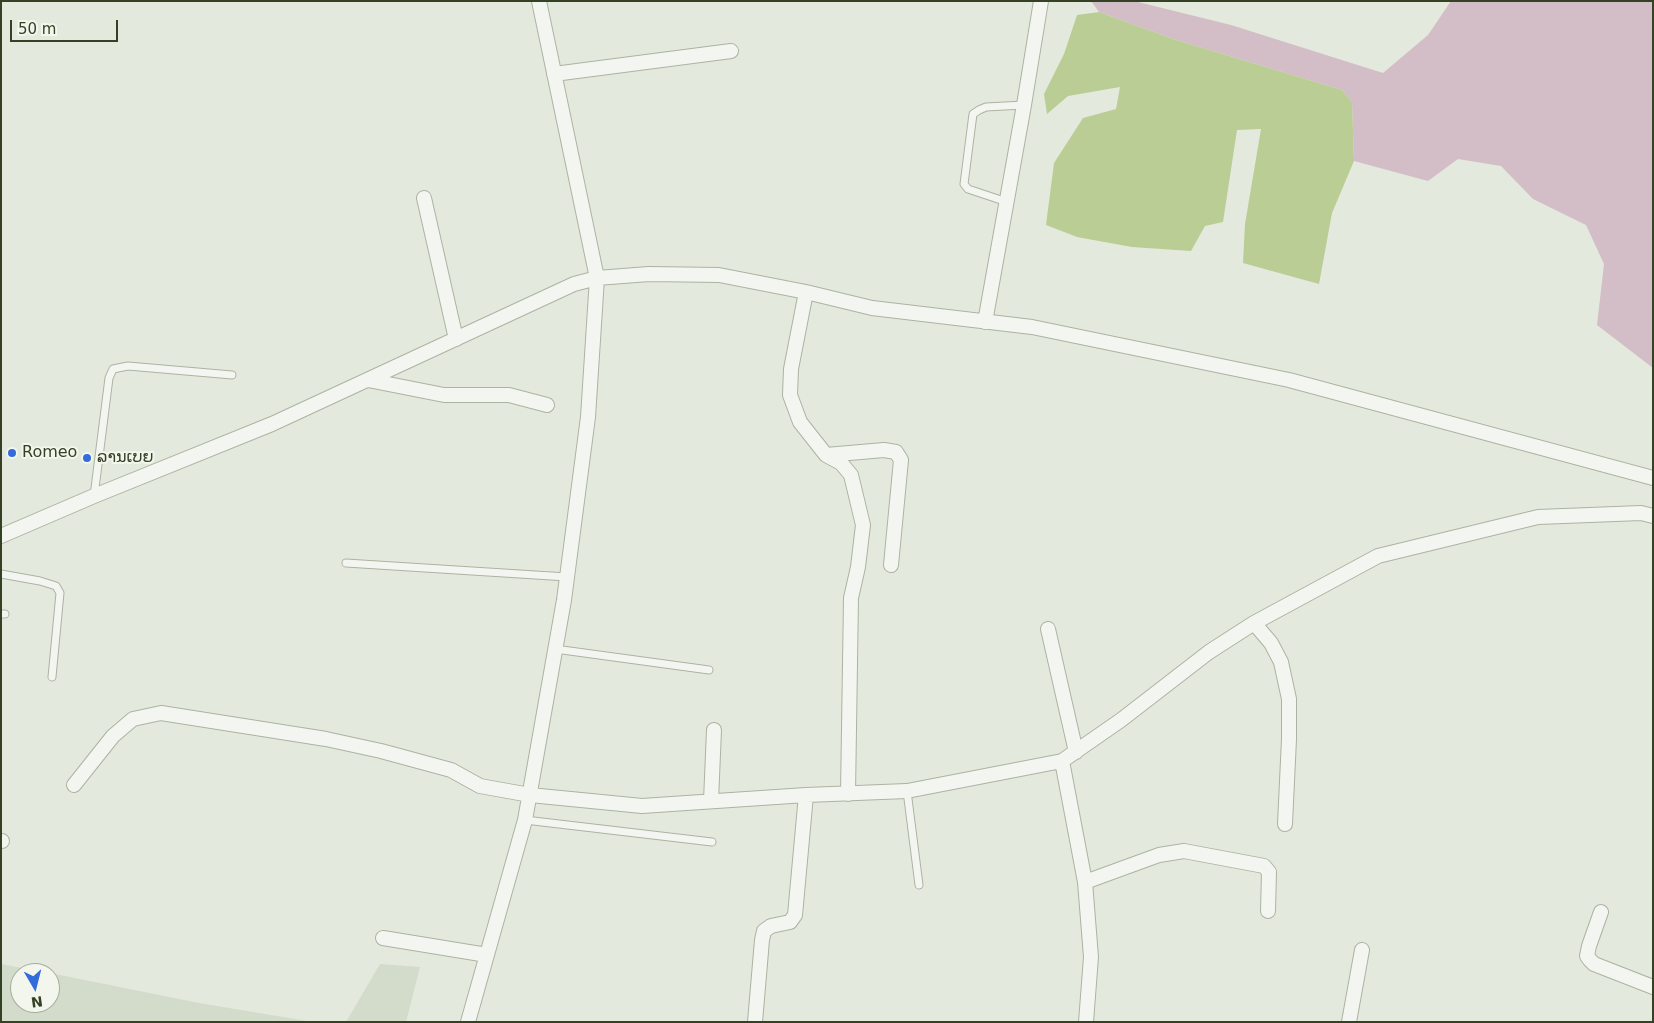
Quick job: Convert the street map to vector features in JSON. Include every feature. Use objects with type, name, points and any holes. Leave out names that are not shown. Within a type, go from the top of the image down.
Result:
[{"type":"street","points":[[468,1022],[525,820],[530,795],[567,577],[588,417],[598,278],[539,1]]},
{"type":"street","points":[[985,322],[1041,1]]},
{"type":"street","points":[[554,74],[731,51]]},
{"type":"street","points":[[424,198],[456,339]]},
{"type":"street","points":[[1,536],[272,424],[574,284],[598,278],[650,274],[719,275],[806,292],[872,308],[1032,327],[1289,380],[1653,478]]},
{"type":"street","points":[[806,292],[791,370],[790,394],[800,422],[826,455],[842,463],[851,475],[863,525],[858,567],[851,598],[848,794]]},
{"type":"street","points":[[368,380],[444,395],[509,395],[547,405]]},
{"type":"street","points":[[826,455],[884,450],[896,452],[901,460],[891,565]]},
{"type":"street","points":[[74,785],[113,736],[133,719],[160,713],[326,739],[381,751],[450,770],[480,786],[530,795],[642,806],[806,795],[907,791],[1062,761],[1121,720],[1209,652],[1254,623],[1378,556],[1538,517],[1641,513],[1653,516]]},
{"type":"street","points":[[1254,623],[1272,643],[1281,662],[1289,699],[1285,824]]},
{"type":"street","points":[[1048,629],[1076,752]]},
{"type":"street","points":[[711,801],[714,730]]},
{"type":"street","points":[[1062,761],[1084,882],[1091,957],[1086,1022]]},
{"type":"street","points":[[755,1022],[764,931],[771,926],[790,922],[795,915],[806,795]]},
{"type":"street","points":[[1084,882],[1159,855],[1184,851],[1264,866],[1269,872],[1268,911]]},
{"type":"street","points":[[1601,912],[1587,956],[1594,964],[1653,987]]},
{"type":"street","points":[[383,938],[487,955]]},
{"type":"street","points":[[1349,1022],[1362,950]]},
{"type":"lane","points":[[1007,202],[968,188],[964,184],[973,114],[986,107],[1024,105]]},
{"type":"lane","points":[[94,496],[109,378],[113,369],[128,366],[232,375]]},
{"type":"lane","points":[[346,563],[567,577]]},
{"type":"lane","points":[[1,574],[56,586],[60,593],[52,677]]},
{"type":"lane","points":[[555,649],[709,670]]},
{"type":"lane","points":[[907,791],[918,885]]},
{"type":"lane","points":[[525,820],[712,842]]},
{"type":"shaded area","points":[[1091,1],[1134,1],[1231,25],[1383,73],[1428,35],[1451,1],[1653,1],[1653,368],[1597,325],[1604,264],[1586,225],[1533,199],[1501,166],[1458,159],[1428,181],[1354,161],[1352,102],[1342,90],[1173,39],[1099,12]]},
{"type":"shaded area","points":[[1099,12],[1173,39],[1342,90],[1352,102],[1354,161],[1332,213],[1319,284],[1243,263],[1245,224],[1261,129],[1237,130],[1223,222],[1205,226],[1191,251],[1132,247],[1077,237],[1046,225],[1054,163],[1083,118],[1116,109],[1120,87],[1068,96],[1047,114],[1044,94],[1064,54],[1077,15]]},
{"type":"shaded area","points":[[1,964],[10,966],[10,1013],[60,1013],[60,975],[199,1003],[313,1022],[1,1022]]},
{"type":"shaded area","points":[[380,964],[420,967],[406,1022],[346,1022]]},
{"type":"place","name":"Romeo","points":[[12,453]]},
{"type":"place","name":"ລານເບຍ","points":[[87,458]]}]
